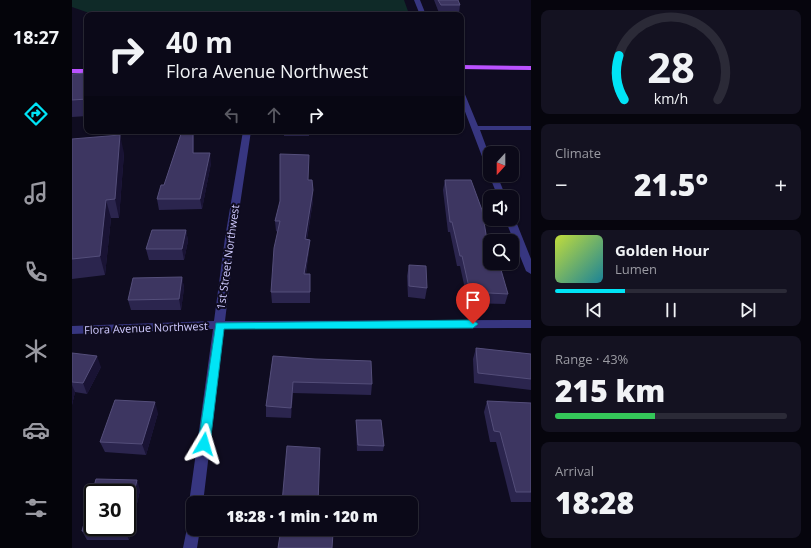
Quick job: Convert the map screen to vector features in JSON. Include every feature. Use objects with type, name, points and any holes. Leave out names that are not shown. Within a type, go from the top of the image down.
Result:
[{"type":"main road","points":[[72,66],[84,66]]},
{"type":"main road","points":[[464,68],[531,68]]},
{"type":"main road","points":[[72,71],[84,71]]},
{"type":"main road","points":[[464,74],[531,74]]},
{"type":"street","points":[[417,0],[421,12]]},
{"type":"street","points":[[464,100],[483,149]]},
{"type":"street","points":[[475,128],[531,128]]},
{"type":"street","name":"1st Street Northwest","points":[[197,496],[230,238],[247,134]]},
{"type":"street","points":[[513,226],[531,272]]},
{"type":"street","name":"Flora Avenue Northwest","points":[[72,330],[219,325],[531,324]]},
{"type":"street","points":[[190,548],[192,536]]},
{"type":"green space","points":[[72,0],[404,0],[408,12],[86,12],[72,7]]},
{"type":"building","points":[[438,0],[458,0],[460,5],[441,5]]},
{"type":"building","points":[[84,73],[84,99],[72,100],[72,74]]},
{"type":"building","points":[[181,134],[193,134],[193,153],[210,153],[200,199],[157,199],[161,185],[164,185]]},
{"type":"building","points":[[120,135],[115,199],[106,200],[100,256],[72,259],[72,139]]},
{"type":"building","points":[[280,154],[309,155],[308,180],[312,180],[313,190],[305,239],[310,240],[304,274],[310,274],[310,292],[271,292],[274,248],[280,221],[275,221],[280,201]]},
{"type":"building","points":[[445,180],[471,180],[482,210],[483,226],[485,226],[486,234],[483,234],[483,270],[501,270],[508,294],[470,292],[462,256],[460,256],[452,222],[450,222]]},
{"type":"building","points":[[152,230],[186,230],[182,249],[146,249]]},
{"type":"building","points":[[409,265],[426,266],[427,288],[409,286]]},
{"type":"building","points":[[182,277],[179,299],[128,300],[133,278]]},
{"type":"building","points":[[476,348],[531,354],[531,379],[478,373]]},
{"type":"building","points":[[72,353],[97,356],[83,383],[72,382]]},
{"type":"building","points":[[273,356],[371,361],[372,384],[293,382],[291,408],[266,406]]},
{"type":"building","points":[[115,400],[155,402],[142,444],[100,442]]},
{"type":"building","points":[[487,401],[531,403],[531,492],[516,492],[500,432],[494,431]]},
{"type":"building","points":[[356,420],[381,420],[384,446],[358,445]]},
{"type":"building","points":[[287,446],[320,448],[318,496],[283,496]]},
{"type":"building","points":[[96,479],[137,480],[136,484],[95,484]]},
{"type":"building","points":[[280,536],[333,536],[332,548],[278,548]]},
{"type":"route","points":[[204,444],[219,325],[473,324]]}]
